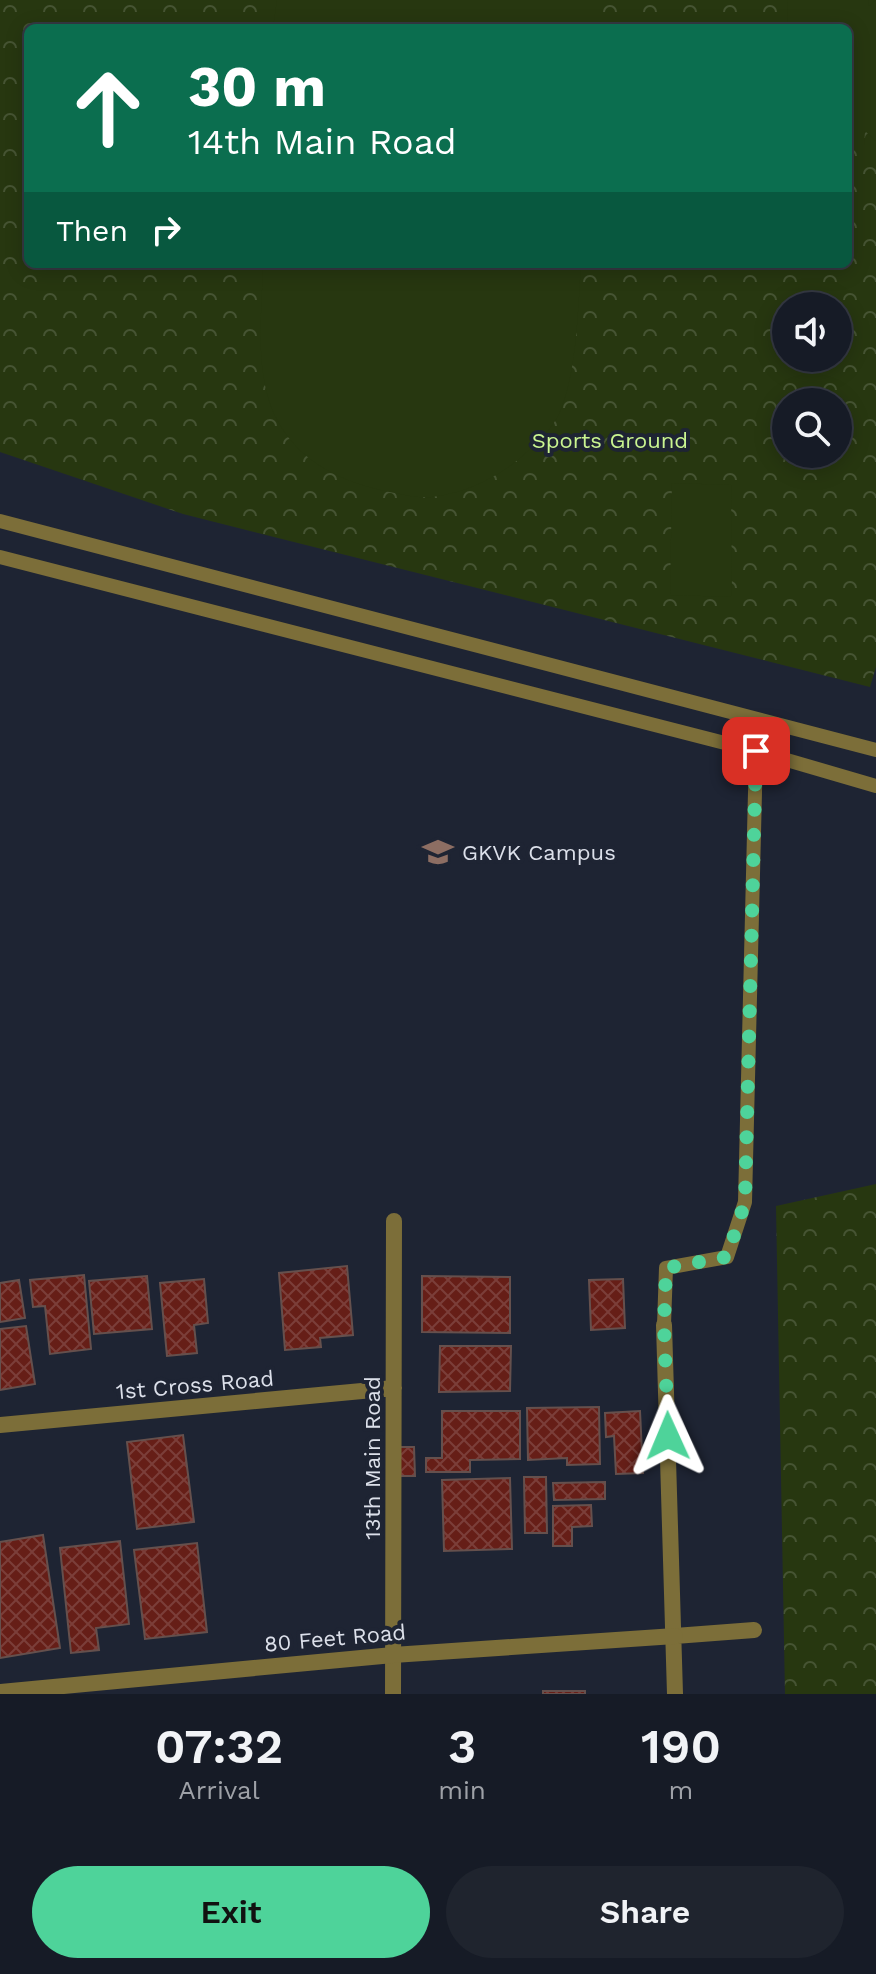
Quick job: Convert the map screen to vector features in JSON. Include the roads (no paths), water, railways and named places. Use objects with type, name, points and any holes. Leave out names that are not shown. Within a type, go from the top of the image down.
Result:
[{"type":"street","name":"13th Main Road","points":[[393,1694],[394,1221]]},
{"type":"street","points":[[664,1325],[675,1694]]},
{"type":"street","name":"1st Cross Road","points":[[0,1425],[394,1388]]},
{"type":"street","name":"80 Feet Road","points":[[0,1692],[393,1655],[754,1630]]},
{"type":"lane","points":[[0,521],[876,750]]},
{"type":"lane","points":[[0,557],[756,751],[876,786]]},
{"type":"lane","points":[[664,1325],[666,1268],[727,1257],[745,1202],[756,751]]},
{"type":"place","name":"GKVK Campus","points":[[438,852]]},
{"type":"park label","name":"Sports Ground","points":[[610,440]]}]
